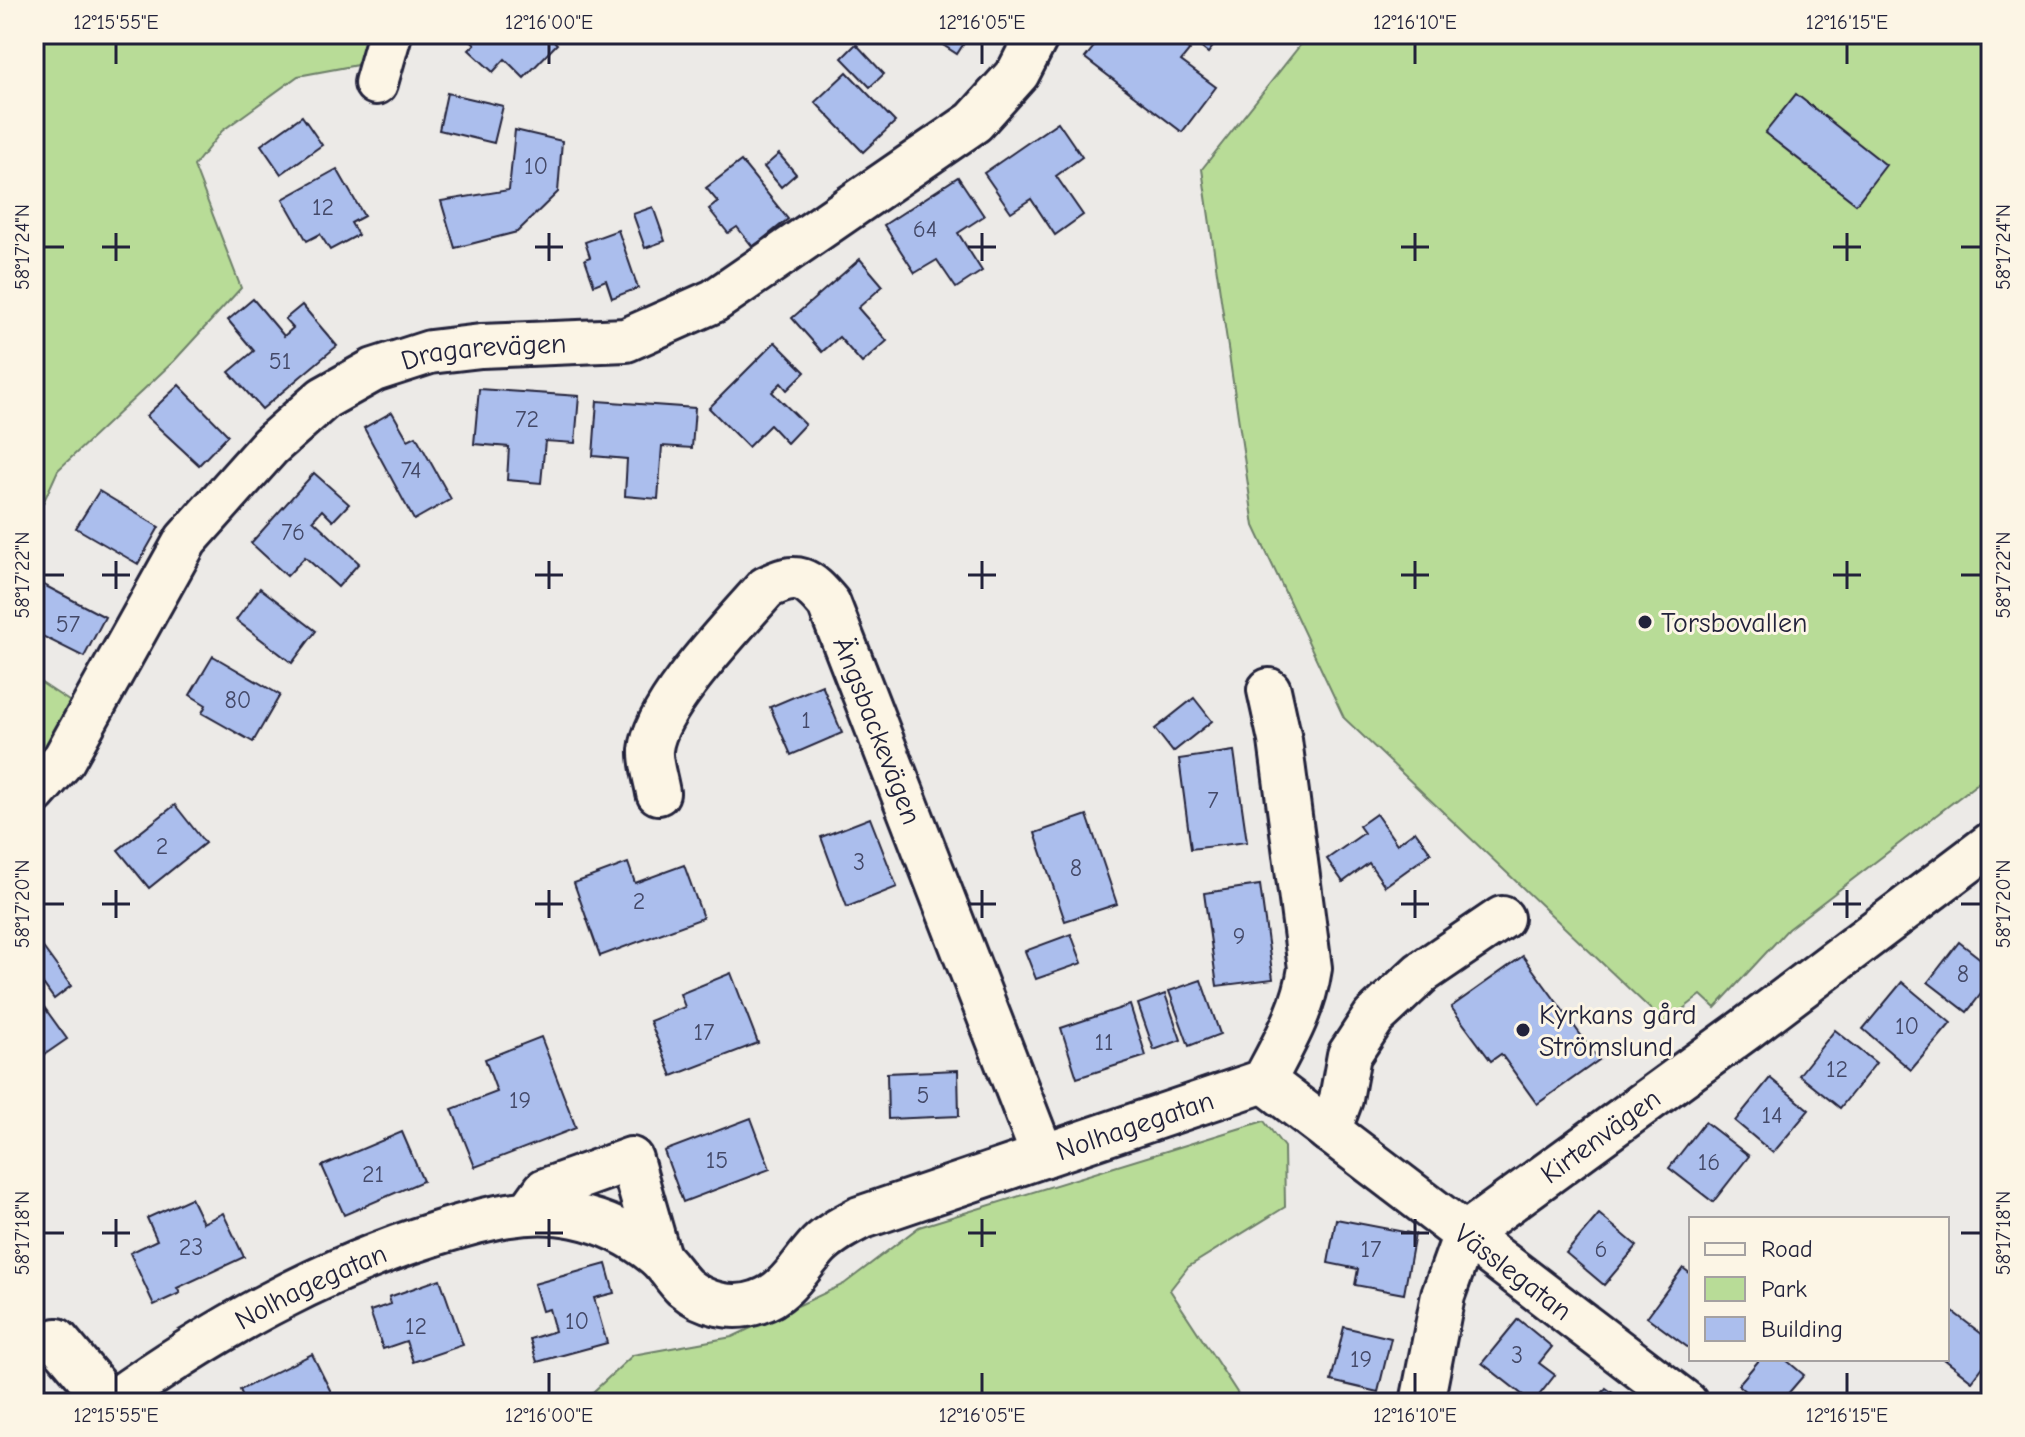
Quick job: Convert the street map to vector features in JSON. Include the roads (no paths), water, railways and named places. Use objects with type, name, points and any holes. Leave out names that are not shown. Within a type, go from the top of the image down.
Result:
[{"type":"street","points":[[376,83],[390,34]]},
{"type":"street","name":"Dragarevägen","points":[[34,793],[64,759],[186,540],[270,446],[324,398],[374,370],[430,352],[481,346],[626,340],[714,301],[974,122],[1018,73],[1038,34]]},
{"type":"street","name":"Ängsbackevägen","points":[[658,793],[650,753],[654,735],[669,706],[766,588],[780,580],[811,583],[829,604],[1043,1156]]},
{"type":"street","points":[[1264,1081],[1299,1016],[1310,968],[1280,740],[1269,690]]},
{"type":"street","name":"Kirtenvägen","points":[[1465,1234],[1746,1029],[1991,844]]},
{"type":"street","points":[[1329,1131],[1341,1099],[1349,1055],[1374,1017],[1421,973],[1502,918]]},
{"type":"street","name":"Vässlegatan","points":[[1264,1081],[1686,1403]]},
{"type":"street","name":"Nolhagegatan","points":[[110,1403],[230,1324],[347,1266],[472,1222],[530,1211],[575,1216],[633,1239],[659,1257],[686,1288],[704,1301],[729,1306],[758,1302],[786,1285],[819,1245],[838,1229],[860,1218],[1264,1081]]},
{"type":"street","name":"Nolhagegatan","points":[[530,1211],[545,1190],[631,1159],[659,1257]]},
{"type":"street","points":[[1422,1403],[1443,1295],[1465,1234]]},
{"type":"street","points":[[57,1340],[110,1403]]},
{"type":"place","name":"Torsbovallen","points":[[1645,622]]},
{"type":"place","name":"Kyrkans gård Strömslund","points":[[1523,1030]]}]
